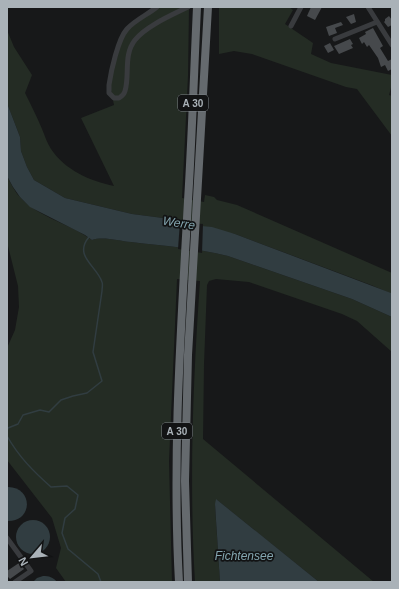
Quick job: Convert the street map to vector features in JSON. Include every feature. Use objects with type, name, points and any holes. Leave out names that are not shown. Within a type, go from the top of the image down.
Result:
[{"type":"highway","name":"A 30","points":[[179,582],[176,523],[177,436],[183,279],[197,7]]},
{"type":"highway","name":"A 30","points":[[188,582],[185,481],[188,355],[208,7]]},
{"type":"street","points":[[157,7],[127,29],[121,39],[109,85],[109,93],[114,98],[119,98],[125,91],[127,64],[130,49],[134,40],[150,27],[186,8]]},
{"type":"street","points":[[290,26],[301,7]]},
{"type":"street","points":[[368,7],[392,45]]},
{"type":"street","points":[[335,39],[377,22]]},
{"type":"street","points":[[7,538],[31,571],[15,582]]},
{"type":"shaded area","points":[[159,7],[189,7],[188,76],[182,198],[204,202],[205,195],[237,205],[392,273],[392,294],[235,234],[180,224],[163,218],[132,214],[65,198],[34,180],[21,151],[20,137],[7,103],[7,30],[14,47],[32,75],[25,93],[51,149],[63,163],[79,174],[114,186],[81,118],[114,105],[110,85],[118,50],[127,30]]},
{"type":"shaded area","points":[[219,7],[289,7],[293,10],[285,24],[313,43],[311,54],[331,63],[392,75],[392,84],[389,95],[392,96],[392,136],[357,89],[346,87],[252,54],[234,51],[219,54]]},
{"type":"shaded area","points":[[7,176],[16,192],[28,204],[36,210],[92,240],[101,238],[111,239],[192,249],[228,256],[352,299],[392,317],[392,352],[357,321],[342,314],[249,282],[216,279],[209,281],[207,285],[203,439],[374,582],[319,582],[217,500],[215,505],[220,582],[195,582],[192,469],[195,356],[200,281],[177,279],[169,461],[172,582],[66,582],[56,568],[61,548],[52,518],[7,460],[7,348],[15,330],[19,307],[18,286],[7,242]]},
{"type":"water","points":[[7,103],[20,137],[21,151],[34,180],[65,198],[132,214],[163,218],[180,224],[212,227],[235,234],[391,293],[392,317],[352,299],[228,256],[192,249],[111,239],[101,238],[92,240],[30,207],[20,197],[7,176]]},
{"type":"water","points":[[7,487],[16,488],[22,492],[26,498],[26,510],[22,516],[16,520],[7,521]]},
{"type":"water","name":"Fichtensee","points":[[216,499],[319,582],[220,582],[215,504]]},
{"type":"water","points":[[36,520],[45,525],[49,530],[49,544],[45,549],[40,553],[30,554],[26,553],[17,544],[16,534],[17,530],[26,521]]},
{"type":"water","points":[[43,576],[51,577],[57,582],[33,582],[37,578]]},
{"type":"pier","points":[[180,222],[203,224],[202,253],[178,249]]},
{"type":"building","points":[[311,7],[322,7],[315,20],[307,16]]},
{"type":"building","points":[[354,14],[356,22],[351,24],[346,17]]},
{"type":"building","points":[[389,16],[392,20],[392,25],[388,27],[384,22]]},
{"type":"building","points":[[341,22],[343,25],[335,28],[337,33],[329,36],[326,27]]},
{"type":"building","points":[[373,28],[383,46],[380,48],[388,61],[392,59],[392,69],[388,71],[385,65],[381,67],[378,58],[369,45],[367,47],[364,42],[362,44],[359,38],[366,34],[365,32]]},
{"type":"building","points":[[350,39],[353,44],[351,45],[353,48],[339,54],[334,46]]},
{"type":"building","points":[[330,43],[334,50],[328,53],[324,46]]},
{"type":"building","points":[[19,563],[24,569],[10,579],[7,576],[7,571]]},
{"type":"waterway","points":[[7,431],[8,428],[18,424],[23,415],[40,410],[49,412],[61,400],[87,393],[102,381],[93,352],[102,284],[99,276],[85,255],[85,244],[89,237]]},
{"type":"waterway","points":[[7,436],[16,451],[51,487],[67,486],[78,495],[75,509],[65,518],[62,533],[68,549],[98,574],[101,582]]},
{"type":"water label","name":"Werre","points":[[179,223]]}]
